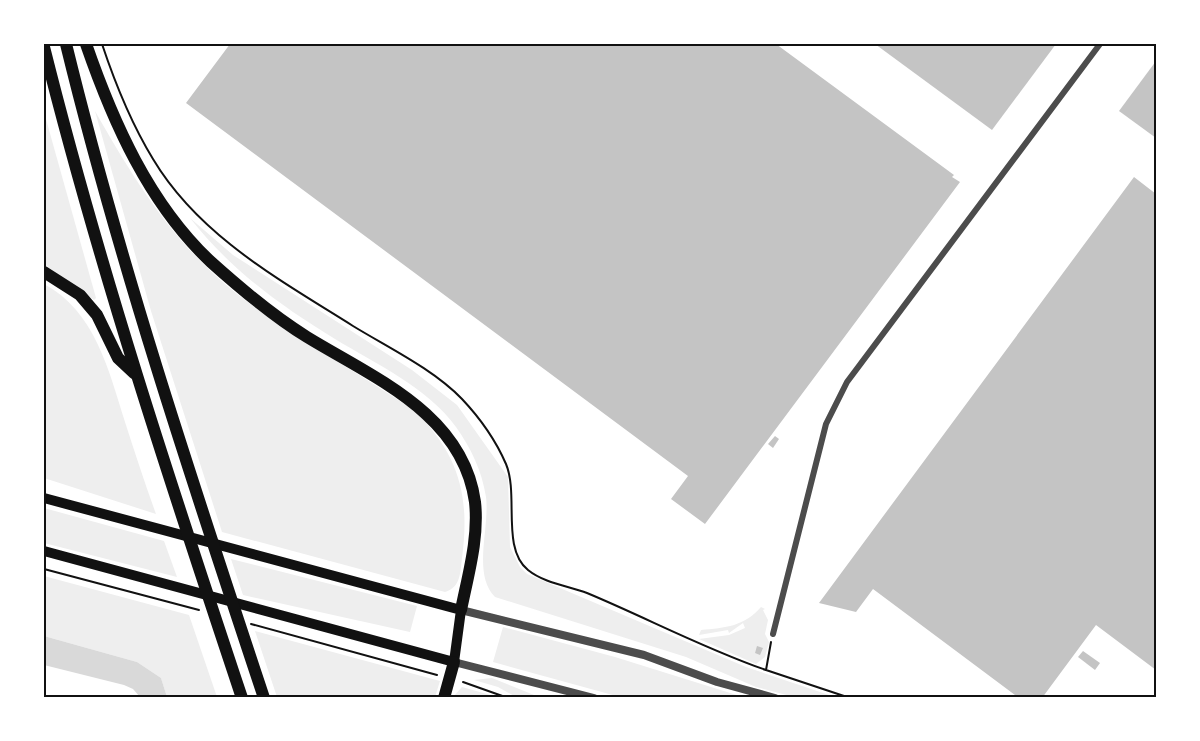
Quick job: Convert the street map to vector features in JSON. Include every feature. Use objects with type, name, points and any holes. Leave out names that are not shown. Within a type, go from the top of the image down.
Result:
[{"type":"highway","points":[[66,44],[105,194],[159,379],[264,698]]},
{"type":"highway","points":[[86,44],[117,126],[146,177],[189,239],[250,297],[305,336],[405,395],[431,417],[459,454],[475,502],[476,534],[461,610]]},
{"type":"highway","points":[[44,47],[84,201],[135,374],[242,698]]},
{"type":"highway","points":[[44,272],[80,295],[97,315],[118,358],[135,374]]},
{"type":"highway","points":[[444,698],[454,662]]},
{"type":"main road","points":[[44,498],[461,610],[454,662],[44,551]]},
{"type":"street","points":[[773,633],[826,424],[835,402],[847,382],[1100,44]]},
{"type":"street","points":[[461,610],[644,655],[717,682],[775,698]]},
{"type":"street","points":[[454,662],[594,698]]},
{"type":"path","points":[[102,44],[134,125],[154,161],[182,198],[230,245],[262,269],[448,386],[479,419],[506,465],[511,485],[514,547],[522,565],[531,573],[586,593],[766,670],[850,698]]},
{"type":"path","points":[[44,569],[158,599]]},
{"type":"path","points":[[766,670],[773,633]]},
{"type":"path","points":[[300,637],[450,678],[508,698]]},
{"type":"shaded area","points":[[95,111],[149,199],[180,239],[216,276],[288,331],[416,412],[431,428],[452,462],[463,497],[464,536],[461,569],[457,583],[450,590],[445,592],[222,532],[151,311]]},
{"type":"shaded area","points":[[44,112],[96,298],[94,300],[44,264]]},
{"type":"shaded area","points":[[190,218],[233,255],[412,370],[457,405],[508,477],[510,547],[520,567],[527,574],[746,667],[835,697],[794,697],[756,687],[686,657],[495,597],[484,576],[483,550],[487,509],[482,478],[475,460],[456,427],[431,400],[416,388],[314,326],[257,285],[222,254]]},
{"type":"shaded area","points":[[44,284],[76,310],[98,344],[156,514],[44,478]]},
{"type":"shaded area","points":[[44,508],[164,541],[177,577],[44,543]]},
{"type":"shaded area","points":[[231,559],[417,606],[410,632],[243,595]]},
{"type":"shaded area","points":[[44,576],[189,615],[217,697],[167,697],[161,678],[137,662],[44,636]]},
{"type":"shaded area","points":[[761,607],[765,609],[763,610],[768,620],[765,634],[769,642],[765,657],[756,664],[699,639],[729,635],[745,628],[743,623],[729,633],[728,630],[699,635],[701,630],[726,627],[741,622]]},
{"type":"shaded area","points":[[503,627],[615,657],[743,697],[620,697],[493,662]]},
{"type":"shaded area","points":[[255,631],[440,681],[435,697],[277,697]]},
{"type":"shaded area","points":[[44,636],[137,662],[161,678],[167,697],[140,697],[133,689],[124,685],[44,665]]},
{"type":"shaded area","points":[[492,678],[539,697],[516,697],[498,687],[474,680]]},
{"type":"shaded area","points":[[462,687],[494,696],[498,697],[453,697]]},
{"type":"building","points":[[230,44],[776,44],[954,175],[952,177],[960,182],[705,524],[671,499],[688,476],[186,103]]},
{"type":"building","points":[[875,44],[1056,44],[992,130]]},
{"type":"building","points":[[1156,61],[1156,138],[1119,111]]},
{"type":"building","points":[[1134,177],[1156,194],[1156,670],[1096,625],[1042,698],[1019,698],[873,589],[856,612],[819,603]]},
{"type":"building","points":[[775,436],[779,439],[773,448],[768,444]]},
{"type":"building","points":[[757,646],[763,648],[760,655],[755,653]]},
{"type":"building","points":[[1083,651],[1100,663],[1095,670],[1078,657]]}]
